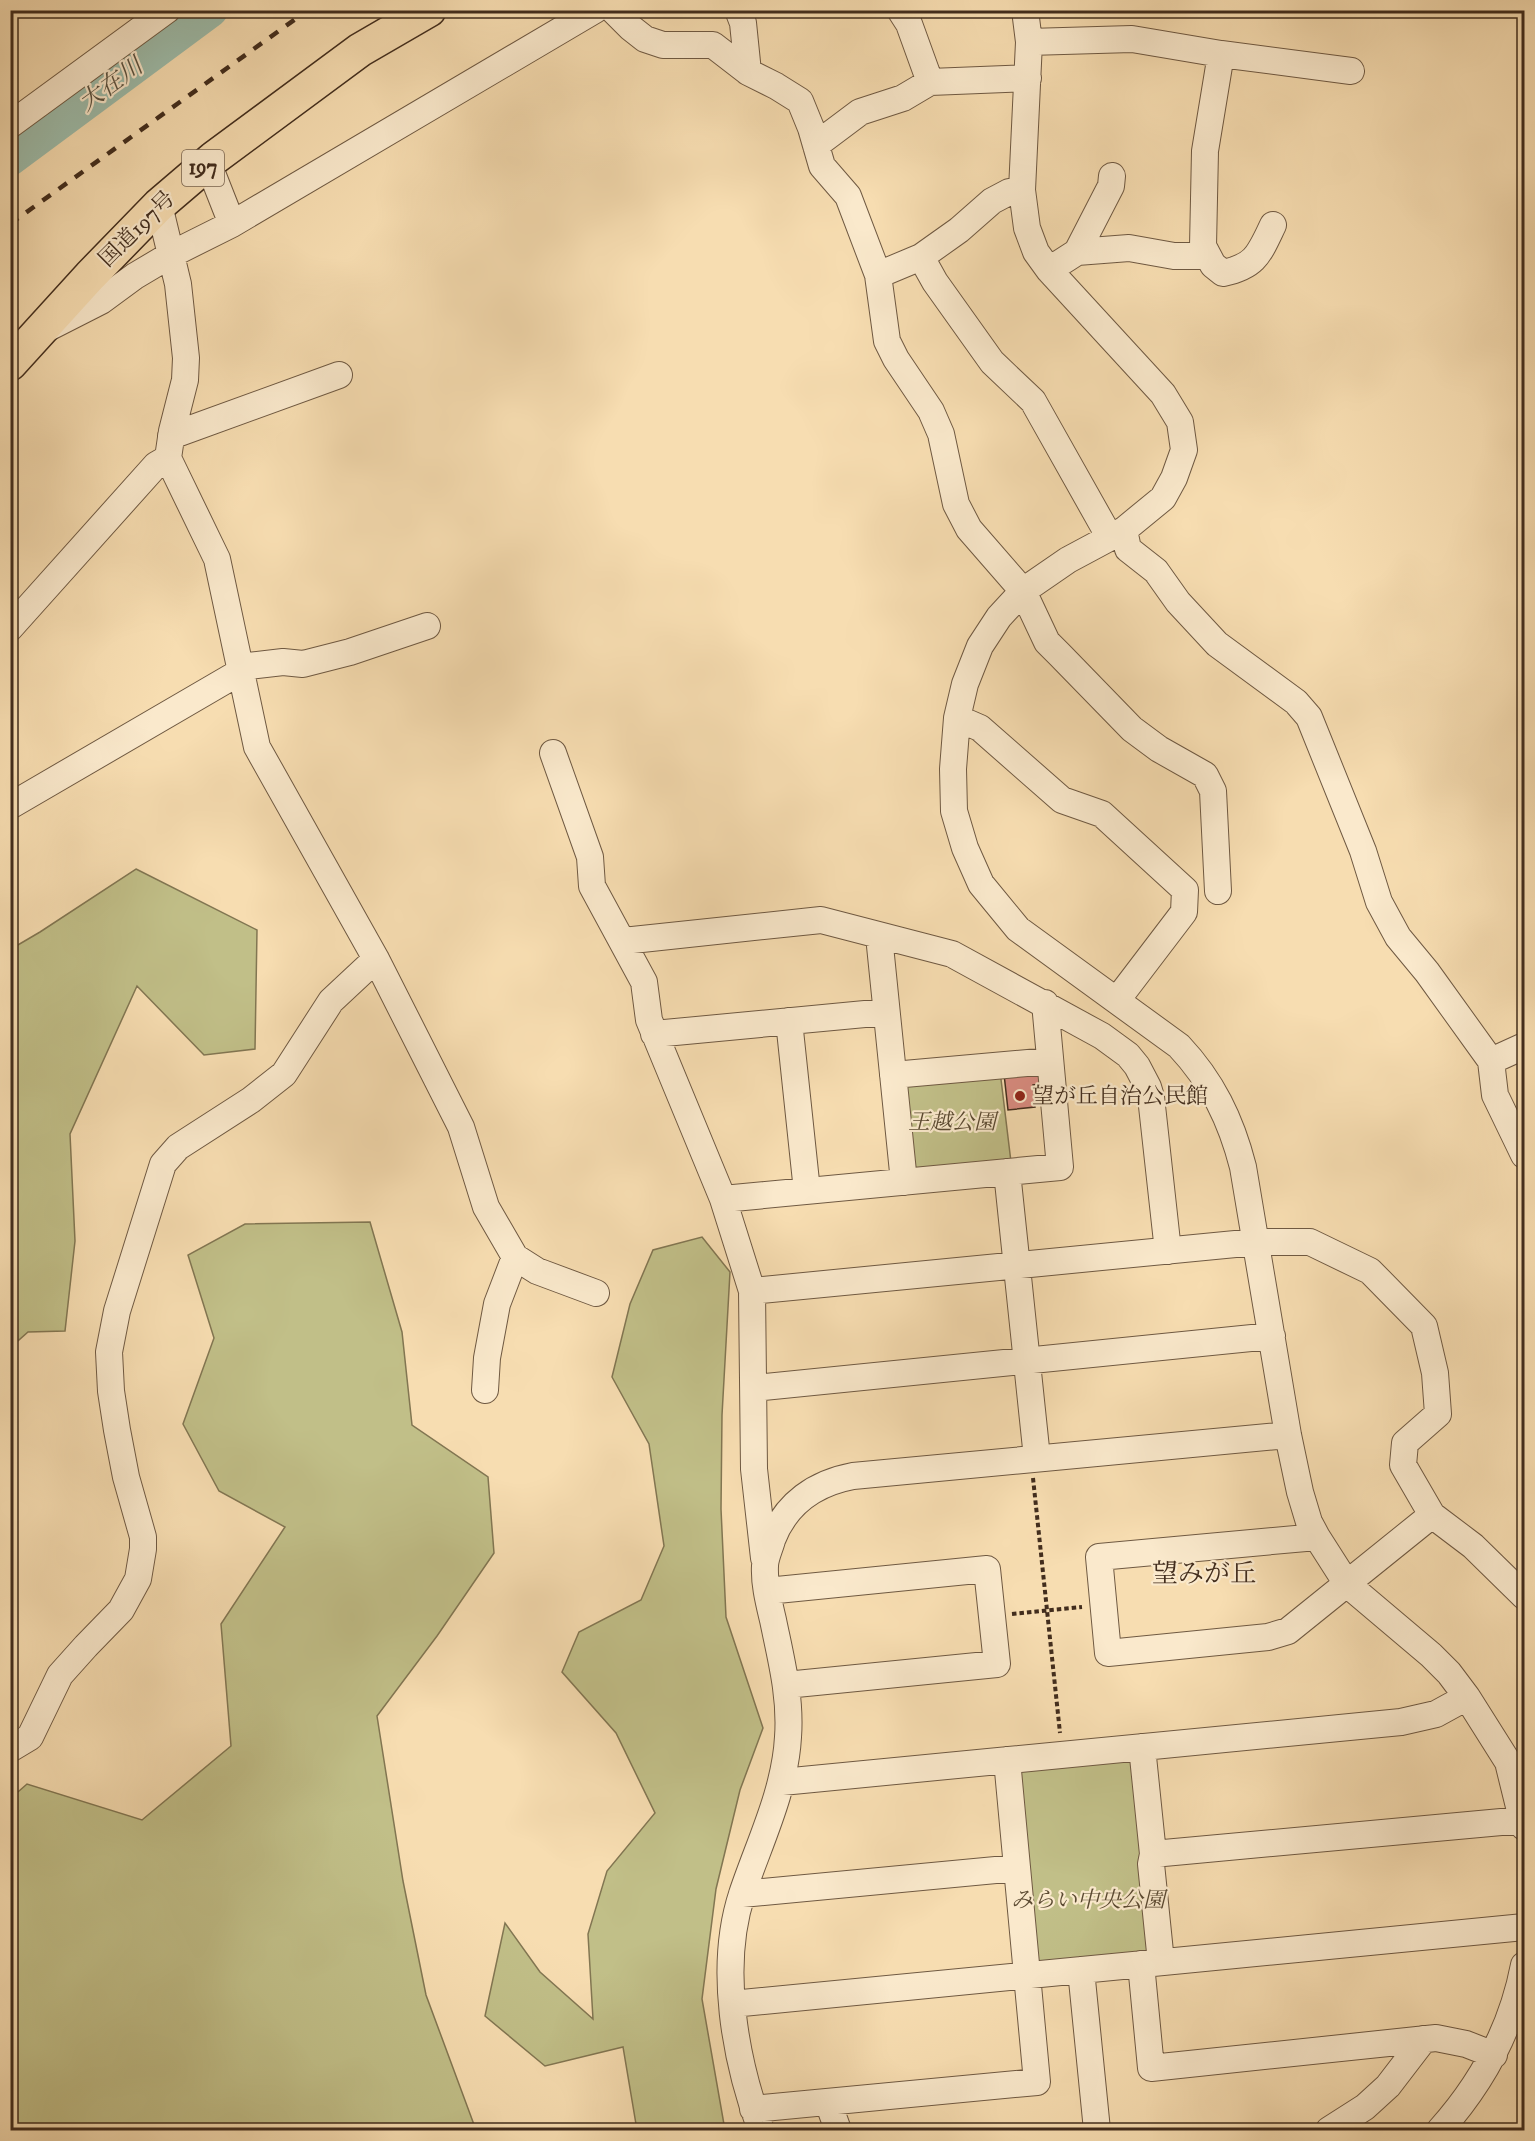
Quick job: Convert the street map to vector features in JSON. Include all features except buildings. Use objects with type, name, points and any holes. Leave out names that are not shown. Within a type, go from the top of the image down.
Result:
[{"type":"highway","name":"国道197号","points":[[10,364],[159,205],[208,164],[360,50],[429,10]]},
{"type":"street","points":[[13,119],[167,10]]},
{"type":"street","points":[[39,332],[101,301],[135,276],[172,254],[232,224],[595,10]]},
{"type":"street","points":[[613,10],[645,39],[663,45],[713,45],[748,72],[800,101],[822,166],[848,196],[878,275],[887,341],[896,359],[931,411],[940,434],[956,504],[969,529],[1023,591],[1047,642],[1132,729],[1159,749],[1205,775],[1213,791],[1218,891]]},
{"type":"street","points":[[738,10],[743,23],[748,72]]},
{"type":"street","points":[[900,10],[909,24],[930,82]]},
{"type":"street","points":[[1025,10],[1029,42],[1022,190],[1027,228],[1036,252],[1049,270],[1163,394],[1180,422],[1184,450],[1174,478],[1163,498],[1116,533],[1068,560],[1023,591],[999,617],[980,646],[965,684],[957,718],[953,769],[954,811],[965,848],[981,884],[1018,930],[1179,1046],[1197,1064],[1224,1110],[1235,1135],[1243,1167],[1288,1435],[1309,1522],[1347,1584],[1431,1655],[1467,1697],[1508,1762],[1524,1824],[1153,1854]]},
{"type":"street","points":[[1029,42],[1132,39],[1221,54],[1352,71]]},
{"type":"street","points":[[1221,54],[1205,151],[1203,246],[1213,265],[1223,273],[1245,267],[1260,253],[1274,225]]},
{"type":"street","points":[[816,144],[860,112],[903,98],[930,82],[1028,78]]},
{"type":"street","points":[[208,164],[232,224]]},
{"type":"street","points":[[1077,252],[1111,186],[1112,176]]},
{"type":"street","points":[[878,275],[921,257],[959,230],[992,201],[1009,192],[1022,190]]},
{"type":"street","points":[[10,628],[170,447],[185,380],[186,358],[172,254],[159,205]]},
{"type":"street","points":[[1049,270],[1077,252],[1129,248],[1174,256],[1208,256]]},
{"type":"street","points":[[921,257],[935,282],[992,362],[1034,401],[1128,549],[1156,571],[1178,602],[1217,644],[1296,702],[1310,717],[1363,851],[1379,902],[1398,938],[1427,972],[1491,1061],[1495,1095],[1524,1155]]},
{"type":"street","points":[[170,447],[339,375]]},
{"type":"street","points":[[170,447],[217,559],[256,747],[376,959],[461,1127],[486,1206],[515,1257],[537,1271],[596,1293]]},
{"type":"street","points":[[10,806],[240,670],[283,662],[303,664],[350,652],[427,626]]},
{"type":"street","points":[[957,718],[980,728],[1062,800],[1102,814],[1185,890],[1184,912],[1117,1000]]},
{"type":"street","points":[[554,753],[590,857],[592,886],[644,982],[649,1020],[723,1199],[752,1291],[754,1468],[767,1591],[789,1711],[782,1782],[742,1894],[732,1950],[734,2030],[740,2064],[757,2120],[828,2102],[1037,2082],[1007,1760]]},
{"type":"street","points":[[623,941],[821,920],[952,954],[1045,1003],[1102,1036],[1128,1055],[1144,1077],[1150,1097],[1168,1251]]},
{"type":"street","points":[[879,936],[904,1182]]},
{"type":"street","points":[[10,1749],[30,1737],[60,1676],[121,1610],[138,1579],[143,1537],[126,1477],[119,1439],[111,1391],[109,1352],[117,1311],[163,1164],[178,1147],[251,1100],[284,1074],[331,1001],[376,959]]},
{"type":"street","points":[[723,1199],[1060,1167],[1045,1003]]},
{"type":"street","points":[[654,1034],[886,1012]]},
{"type":"street","points":[[789,1021],[807,1191]]},
{"type":"street","points":[[1491,1061],[1524,1046]]},
{"type":"street","points":[[893,1075],[1050,1061]]},
{"type":"street","points":[[1007,1172],[1035,1465]]},
{"type":"street","points":[[752,1291],[1256,1242],[1310,1242],[1370,1271],[1424,1326],[1435,1373],[1438,1414],[1405,1443],[1403,1465],[1432,1515],[1473,1546],[1524,1596]]},
{"type":"street","points":[[485,1390],[487,1358],[497,1304],[515,1257]]},
{"type":"street","points":[[754,1388],[1272,1336]]},
{"type":"street","points":[[765,1565],[773,1538],[794,1505],[811,1491],[834,1480],[853,1476],[1035,1465],[1288,1435]]},
{"type":"street","points":[[1317,1537],[1099,1557],[1108,1653],[1268,1637],[1288,1631],[1432,1515]]},
{"type":"street","points":[[767,1591],[987,1569],[997,1664],[786,1685]]},
{"type":"street","points":[[782,1782],[1401,1722],[1436,1714],[1467,1697]]},
{"type":"street","points":[[1142,1747],[1153,1854],[1151,1864],[1151,2068],[1436,2038],[1466,2044],[1494,2055]]},
{"type":"street","points":[[742,1894],[1017,1868]]},
{"type":"street","points":[[732,2004],[1524,1927]]},
{"type":"street","points":[[1440,2130],[1469,2095],[1494,2055],[1520,1989],[1524,1965]]},
{"type":"street","points":[[1081,1970],[1097,2130]]},
{"type":"street","points":[[1329,2130],[1365,2107],[1388,2086],[1424,2039]]},
{"type":"street","points":[[828,2102],[838,2130]]},
{"type":"path","points":[[1035,1465],[1062,1755]]},
{"type":"path","points":[[992,1615],[1104,1605]]},
{"type":"green space","points":[[136,869],[257,930],[255,1049],[204,1055],[137,986],[70,1134],[75,1241],[65,1331],[28,1332],[11,1347],[11,949]]},
{"type":"green space","name":"王越公園","points":[[1000,1071],[1011,1162],[921,1171],[909,1162],[902,1081]]},
{"type":"green space","points":[[370,1222],[402,1332],[412,1425],[488,1477],[494,1553],[437,1636],[377,1716],[403,1881],[426,1995],[476,2130],[11,2130],[11,1798],[27,1784],[142,1820],[231,1746],[221,1624],[285,1527],[219,1491],[183,1424],[214,1338],[188,1255],[245,1224]]},
{"type":"green space","points":[[702,1237],[730,1272],[722,1415],[721,1509],[726,1617],[763,1728],[740,1790],[716,1889],[702,1999],[725,2130],[637,2130],[623,2047],[545,2066],[485,2016],[505,1923],[540,1972],[593,2019],[588,1934],[607,1871],[655,1813],[616,1733],[562,1672],[579,1632],[641,1600],[664,1546],[649,1444],[612,1377],[630,1304],[653,1250]]},
{"type":"green space","name":"みらい中央公園","points":[[1125,1757],[1136,1766],[1154,1955],[1033,1965],[1016,1779],[1023,1767]]},
{"type":"waterway","name":"大在川","points":[[10,159],[211,10]]},
{"type":"railway","points":[[10,224],[308,10]]},
{"type":"place","name":"望が丘自治公民館","points":[[1020,1096]]},
{"type":"district","name":"望みが丘","points":[[1204,1574]]}]
